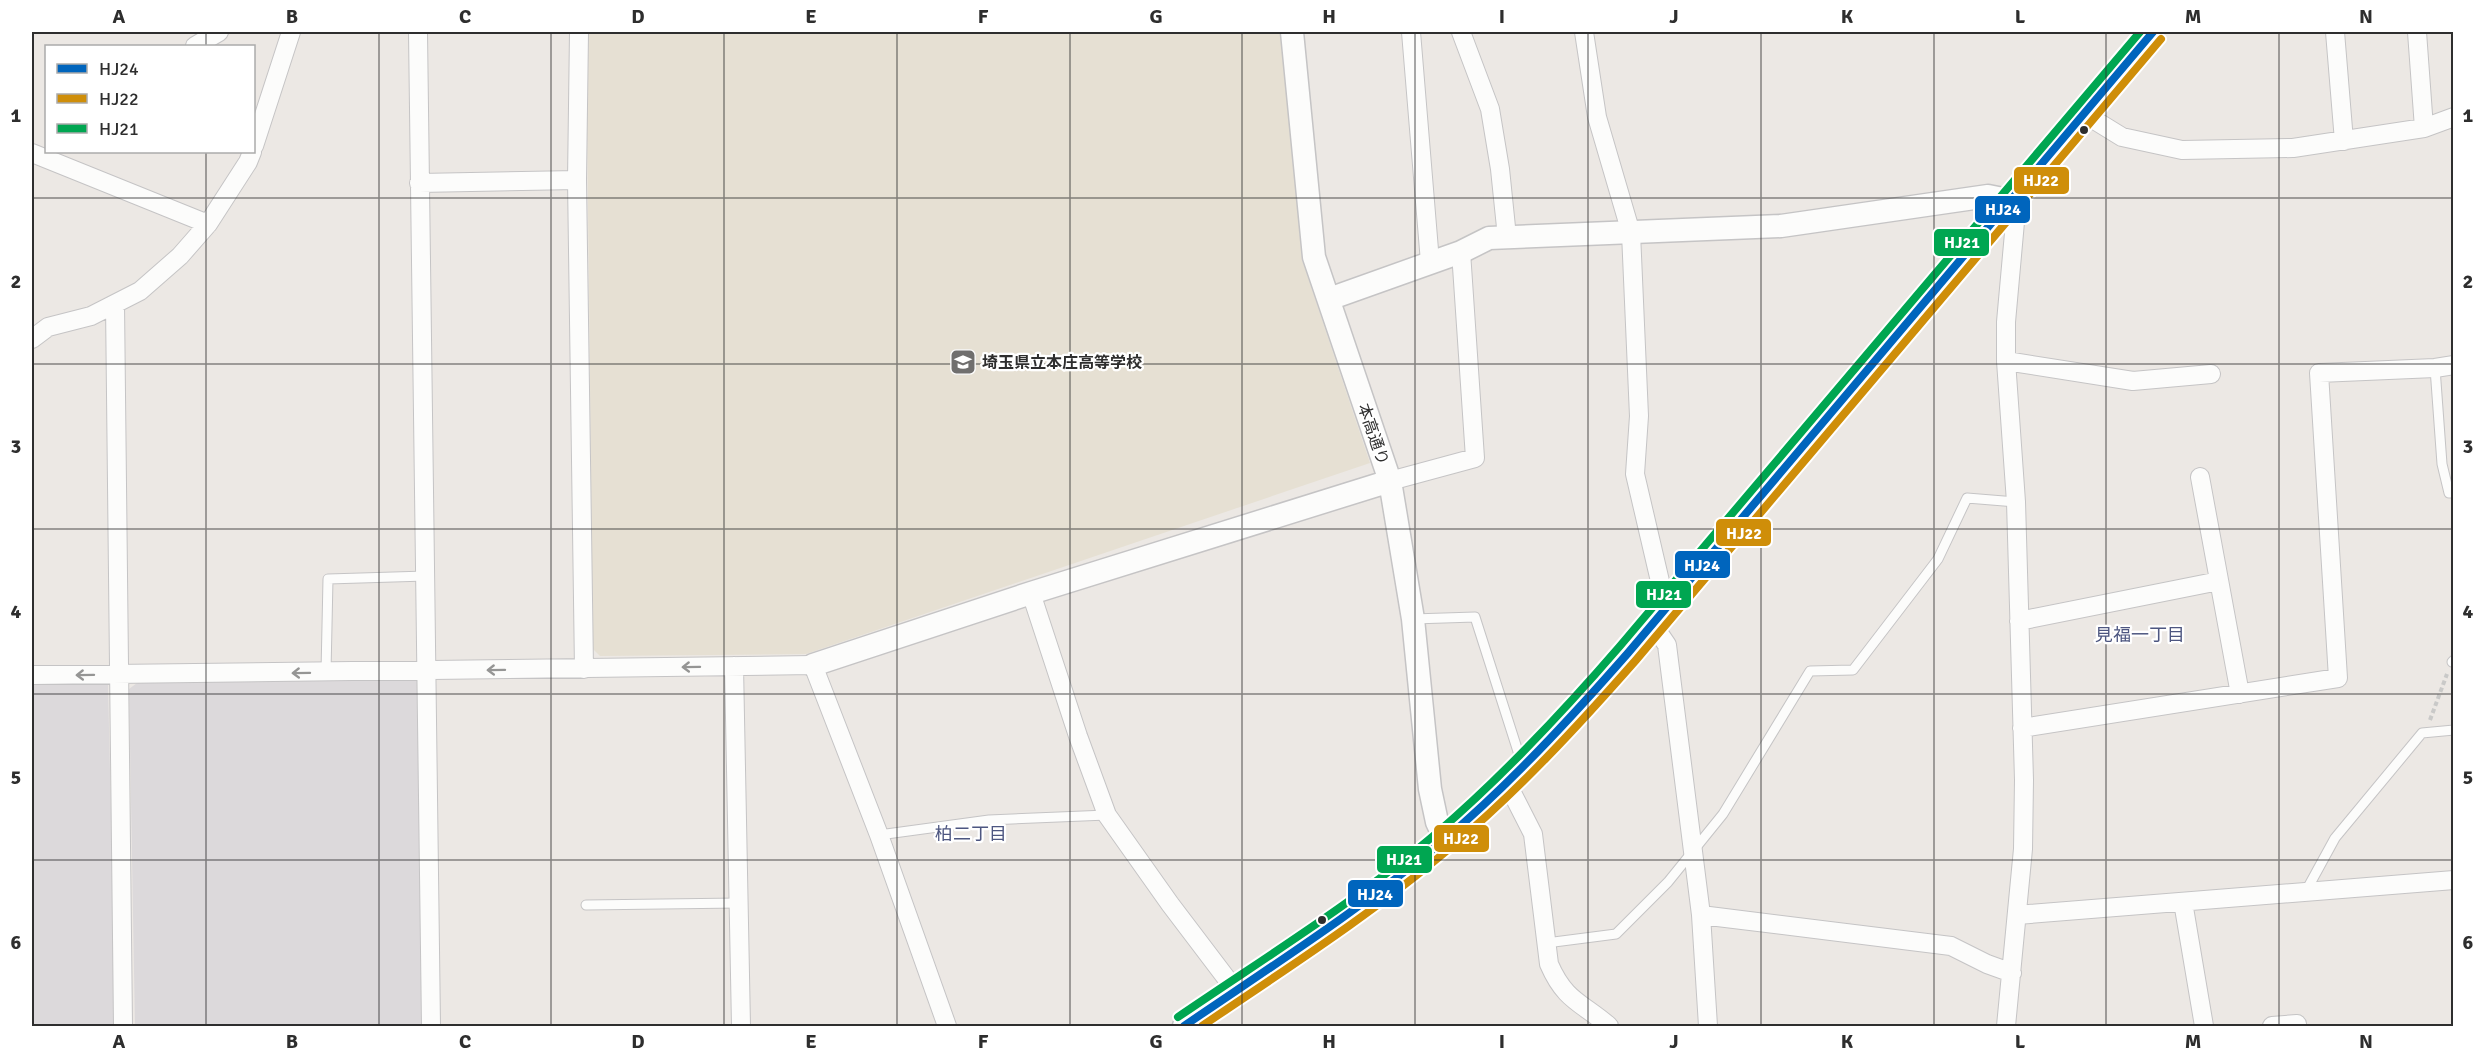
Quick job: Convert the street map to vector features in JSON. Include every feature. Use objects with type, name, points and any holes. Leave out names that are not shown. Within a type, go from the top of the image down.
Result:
[{"type":"street","points":[[197,45],[219,32]]},
{"type":"street","points":[[255,143],[291,32]]},
{"type":"street","points":[[418,32],[431,1026]]},
{"type":"street","points":[[579,32],[578,180],[584,669]]},
{"type":"street","name":"本高通り","points":[[1292,32],[1314,257],[1390,481],[1413,619],[1430,789],[1437,822],[1445,839]]},
{"type":"street","points":[[1412,32],[1430,262]]},
{"type":"street","points":[[1461,32],[1490,109],[1500,169],[1507,237]]},
{"type":"street","points":[[1584,32],[1597,117],[1630,233],[1639,416],[1635,474],[1659,615],[1667,645],[1701,915],[1708,1026]]},
{"type":"street","points":[[1184,1026],[1390,884],[1445,839],[1523,767],[1572,716],[1659,615],[2008,200],[2153,32]]},
{"type":"street","points":[[2334,32],[2344,141]]},
{"type":"street","points":[[2417,32],[2424,128]]},
{"type":"street","points":[[2083,113],[2122,137],[2182,150],[2293,148],[2424,128],[2454,117]]},
{"type":"street","points":[[32,153],[208,224]]},
{"type":"street","points":[[32,339],[48,327],[91,316],[140,291],[180,256],[208,224],[252,153]]},
{"type":"street","points":[[419,183],[578,180]]},
{"type":"street","points":[[1329,299],[1461,252],[1489,238],[1781,226],[1988,196],[2008,200]]},
{"type":"street","points":[[2007,1026],[2023,849],[2016,502],[2006,361],[2006,322],[2014,222],[2008,200]]},
{"type":"street","points":[[32,675],[813,665],[1031,593],[1390,481],[1475,458],[1461,252]]},
{"type":"street","points":[[114,304],[123,1026]]},
{"type":"street","points":[[2006,361],[2133,381],[2211,374]]},
{"type":"street","points":[[2022,728],[2338,678],[2319,373],[2435,368],[2454,365]]},
{"type":"street","points":[[2200,477],[2240,694]]},
{"type":"street","points":[[2019,621],[2219,581]]},
{"type":"street","points":[[1031,593],[1078,736],[1107,815],[1170,904],[1236,991]]},
{"type":"street","points":[[813,665],[879,836],[947,1026]]},
{"type":"street","points":[[734,666],[741,1026]]},
{"type":"street","points":[[1506,783],[1533,834],[1544,940],[1549,964],[1557,983],[1568,997],[1609,1026]]},
{"type":"street","points":[[2017,915],[2454,880]]},
{"type":"street","points":[[2183,902],[2204,1026]]},
{"type":"street","points":[[1701,915],[1951,945],[1987,964],[2012,973]]},
{"type":"street","points":[[2272,1026],[2296,1024]]},
{"type":"lane","points":[[2435,368],[2442,464],[2449,493],[2454,493]]},
{"type":"lane","points":[[1544,940],[1554,942],[1616,934],[1693,854],[1723,814],[1810,671],[1853,670],[1938,559],[1967,498],[2016,502]]},
{"type":"lane","points":[[326,672],[328,579],[426,576]]},
{"type":"lane","points":[[1413,619],[1475,617],[1523,767]]},
{"type":"lane","points":[[2305,892],[2335,838],[2422,733],[2454,730]]},
{"type":"lane","points":[[879,836],[989,820],[1107,815]]},
{"type":"lane","points":[[586,905],[739,903]]},
{"type":"path","points":[[2422,733],[2435,711],[2438,694],[2453,661]]},
{"type":"shaded area","name":"埼玉県立本庄高等学校","points":[[586,32],[1281,32],[1302,260],[1370,463],[806,654],[600,656],[593,649]]},
{"type":"shaded area","points":[[422,678],[426,1026],[135,1026],[129,689],[137,683]]},
{"type":"shaded area","points":[[106,682],[108,685],[116,1026],[32,1026],[32,683]]},
{"type":"transit line","name":"HJ21","points":[[1178,1017],[1376,882],[1438,832],[1532,742],[1620,646],[2140,32]]},
{"type":"transit line","name":"HJ24","points":[[1184,1026],[1316,936],[1412,866],[1468,819],[1539,750],[1628,653],[2153,32]]},
{"type":"transit line","name":"HJ22","points":[[1202,1026],[1390,896],[1500,804],[1547,757],[1636,660],[2161,39]]},
{"type":"place","name":"埼玉県立本庄高等学校","points":[[963,362]]},
{"type":"district","name":"見福一丁目","points":[[2140,635]]},
{"type":"district","name":"柏二丁目","points":[[971,834]]}]
